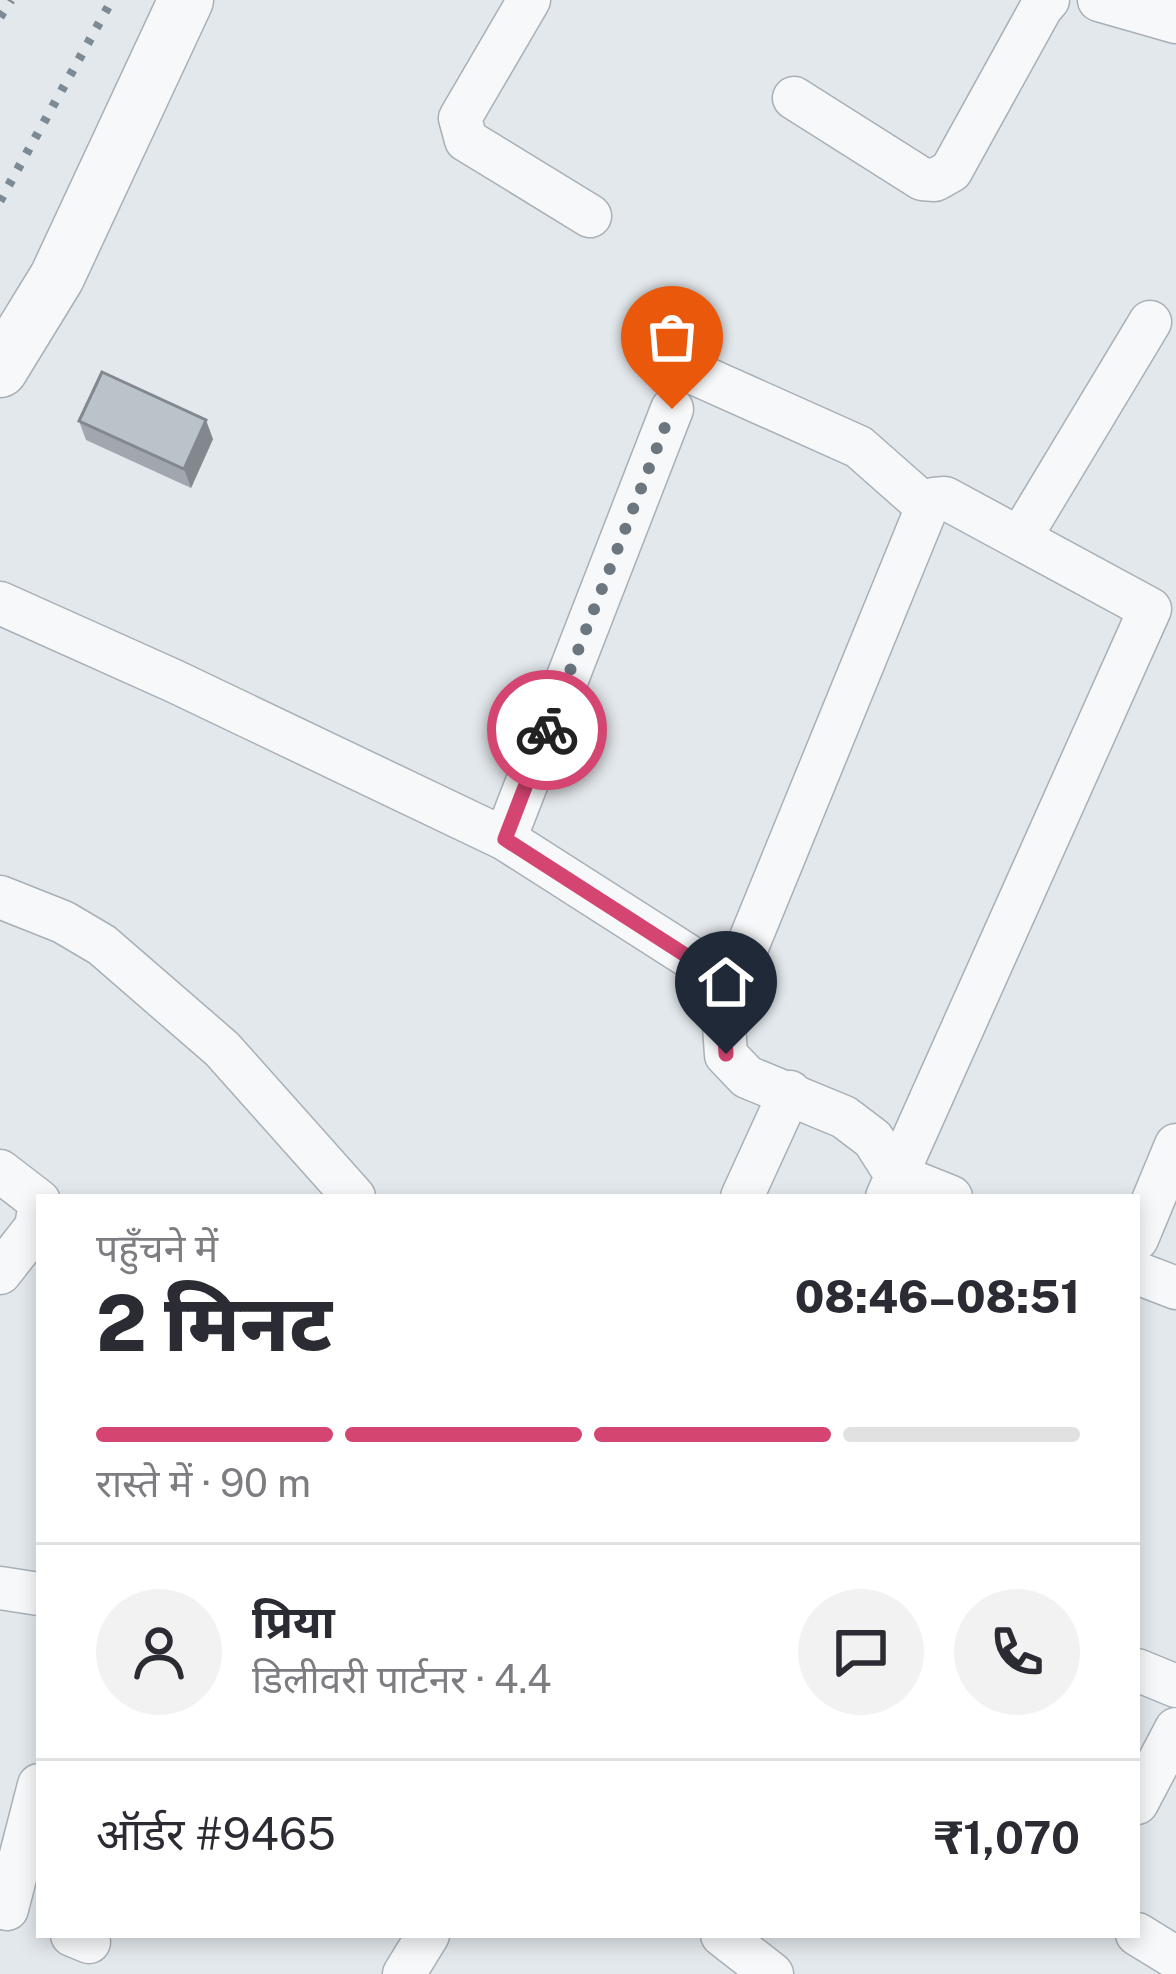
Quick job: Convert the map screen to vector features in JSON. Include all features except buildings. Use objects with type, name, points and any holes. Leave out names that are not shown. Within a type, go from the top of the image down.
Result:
[{"type":"street","points":[[0,370],[57,278],[186,0]]},
{"type":"street","points":[[529,0],[460,118],[466,140],[590,216]]},
{"type":"street","points":[[794,98],[922,179],[935,180],[951,171],[1048,0]]},
{"type":"street","points":[[1099,0],[1176,22]]},
{"type":"street","points":[[1020,538],[1150,322]]},
{"type":"street","points":[[678,366],[859,447],[927,507]]},
{"type":"street","points":[[505,839],[672,409]]},
{"type":"street","points":[[945,498],[1150,609],[892,1186],[873,1139],[859,1128],[844,1117],[747,1076],[726,1054],[724,1025],[732,985],[927,507],[934,499],[945,498]]},
{"type":"street","points":[[0,603],[175,680],[505,839],[732,985]]},
{"type":"street","points":[[0,897],[63,922],[102,945],[222,1049],[351,1194]]},
{"type":"street","points":[[743,1194],[790,1092]]},
{"type":"street","points":[[1140,1232],[1176,1145]]},
{"type":"street","points":[[0,1171],[36,1202]]},
{"type":"street","points":[[892,1186],[935,1194]]},
{"type":"street","points":[[0,1274],[36,1227]]},
{"type":"street","points":[[1140,1274],[1176,1288]]},
{"type":"street","points":[[0,1588],[36,1594]]},
{"type":"street","points":[[1140,1671],[1176,1686]]},
{"type":"street","points":[[1140,1797],[1176,1729]]},
{"type":"street","points":[[15,1912],[36,1802]]},
{"type":"street","points":[[1140,1936],[1176,1958]]},
{"type":"street","points":[[404,1974],[426,1938]]},
{"type":"street","points":[[726,1938],[772,1974]]},
{"type":"railway","points":[[0,17],[11,0]]},
{"type":"railway","points":[[0,201],[112,0]]},
{"type":"way so far","points":[[547,730],[672,409]]},
{"type":"route","points":[[547,730],[505,839],[732,985],[724,1025],[726,1054]]}]
